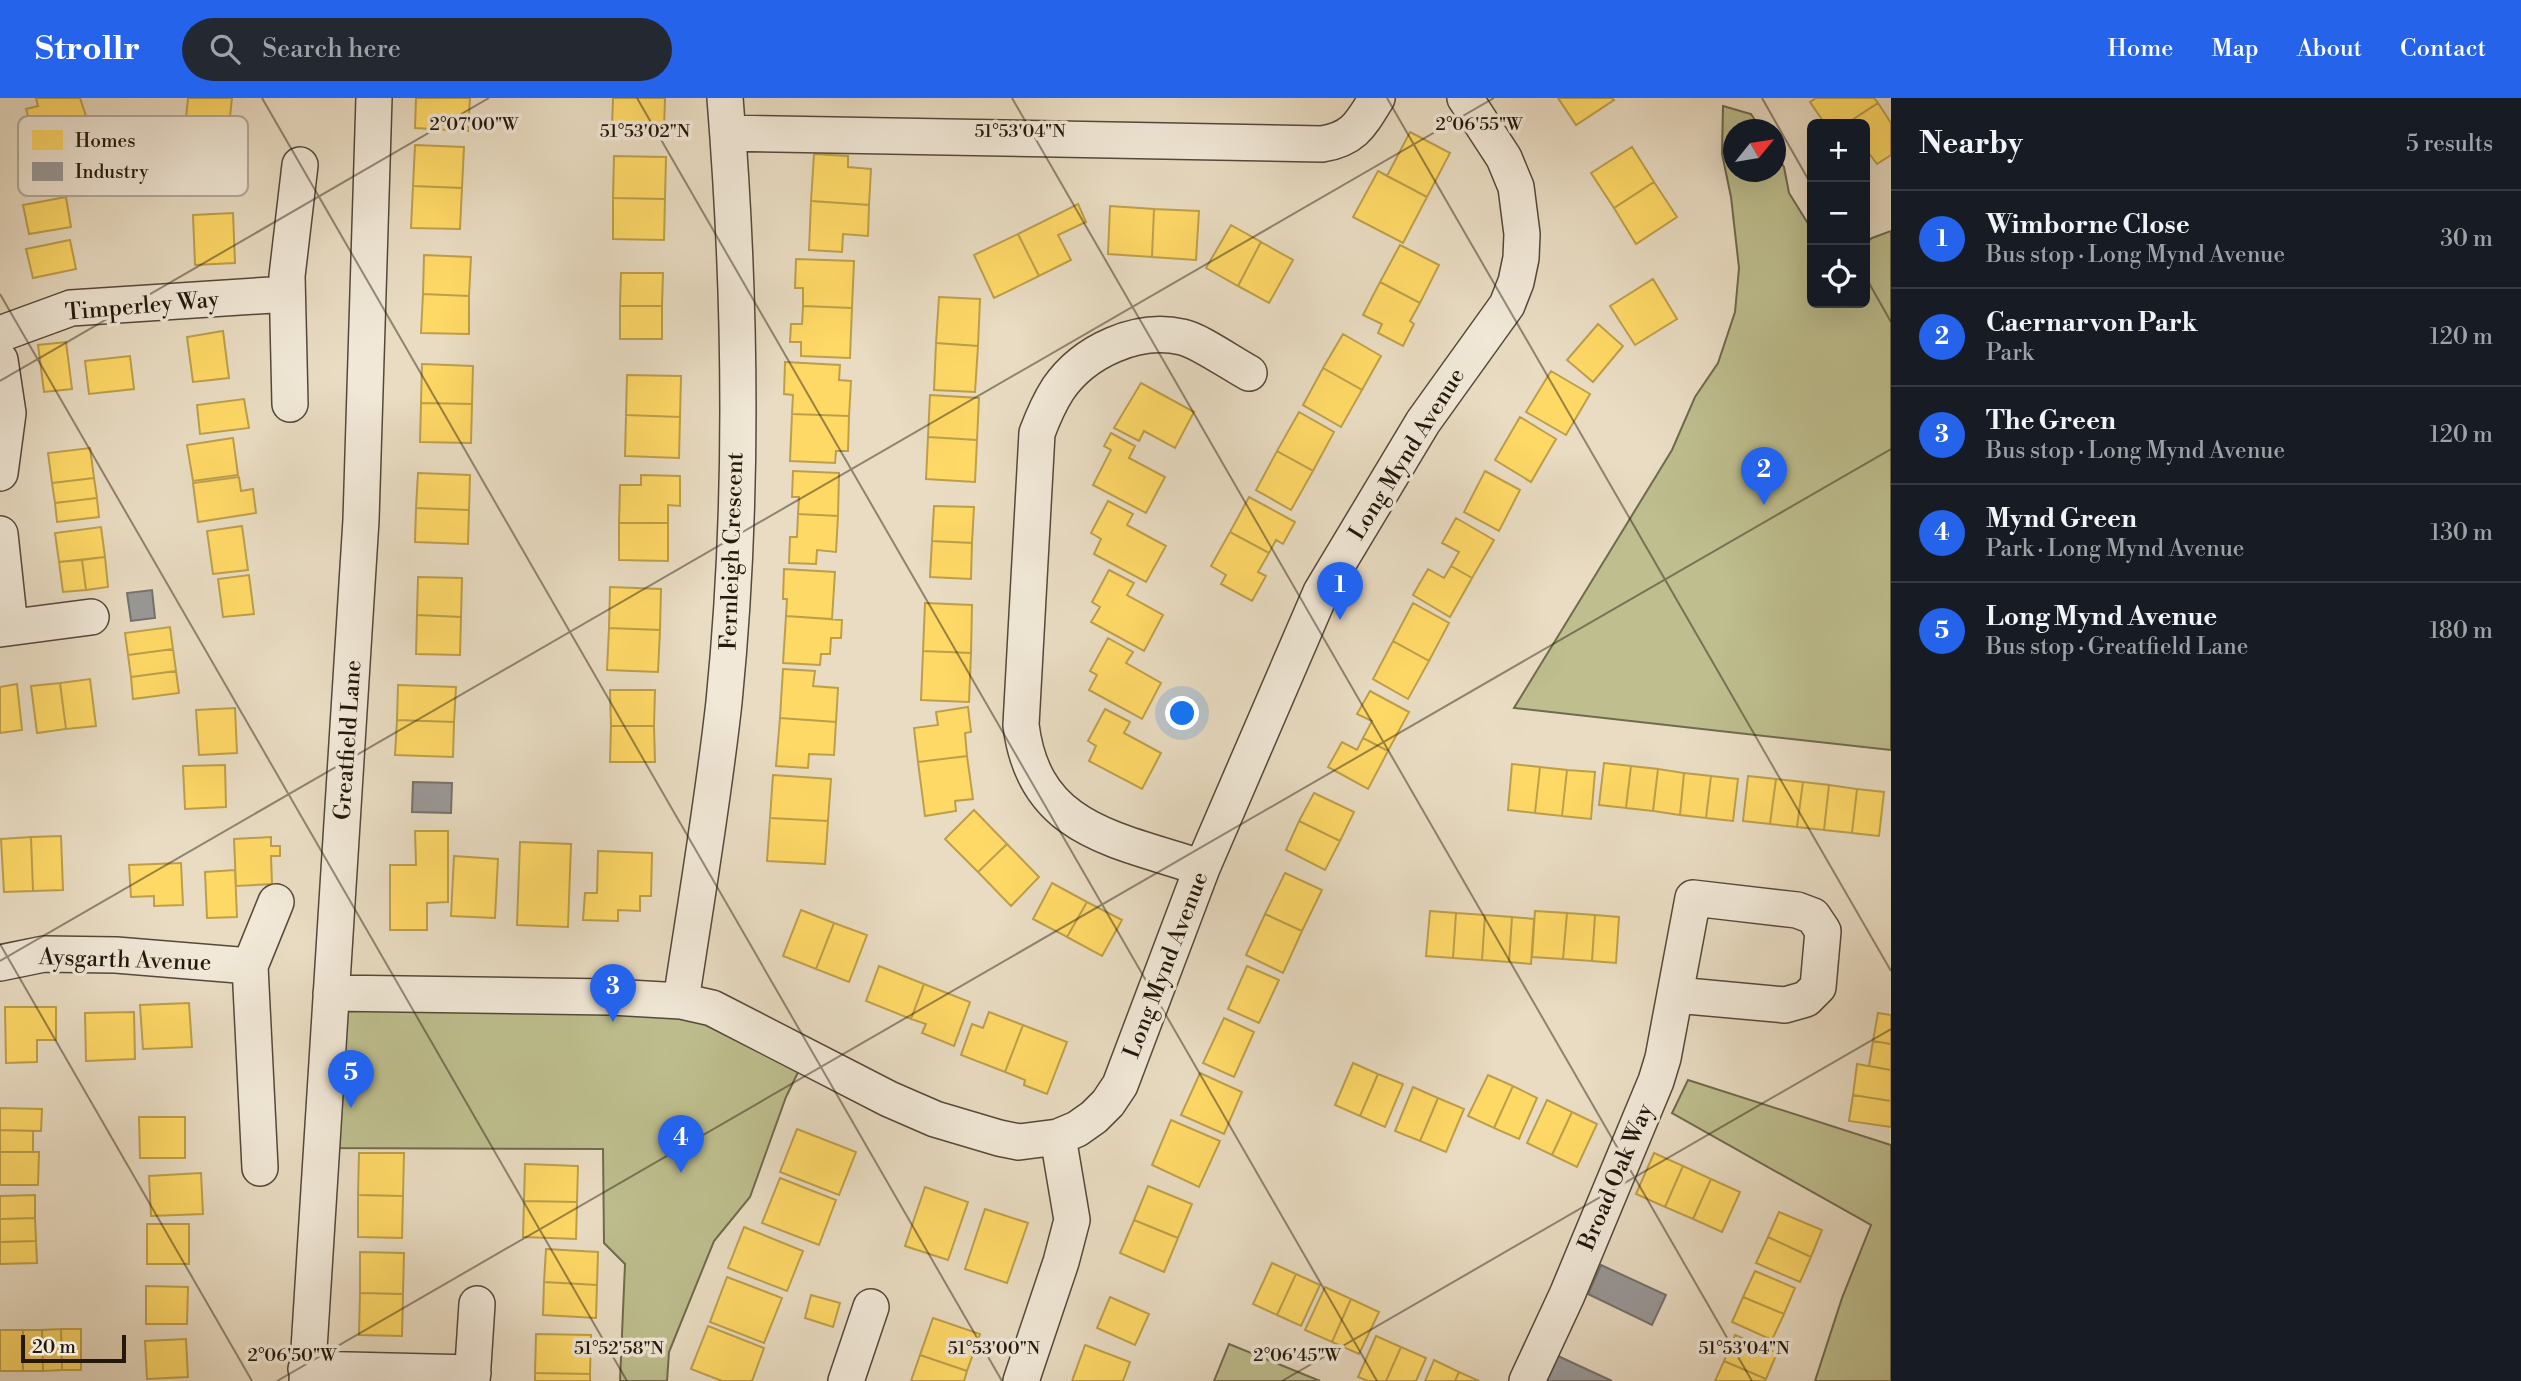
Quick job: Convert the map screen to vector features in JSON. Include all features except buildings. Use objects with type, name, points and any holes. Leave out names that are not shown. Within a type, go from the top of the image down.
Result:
[{"type":"street","name":"Greatfield Lane","points":[[307,1375],[348,752],[360,520],[373,98]]},
{"type":"street","name":"Fernleigh Crescent","points":[[681,1001],[714,787],[731,612],[736,525],[737,332],[725,98]]},
{"type":"street","points":[[728,133],[1322,144],[1345,138],[1355,131],[1377,98]]},
{"type":"street","name":"Long Mynd Avenue","points":[[331,993],[611,997],[681,1001],[712,1007],[745,1022],[843,1076],[935,1119],[999,1138],[1019,1142],[1058,1137],[1077,1129],[1094,1117],[1120,1085],[1202,868],[1321,592],[1423,422],[1507,305],[1516,282],[1522,234],[1516,187],[1504,158],[1465,98]]},
{"type":"street","points":[[290,404],[287,294],[300,165]]},
{"type":"street","name":"Timperley Way","points":[[0,334],[71,308],[287,294]]},
{"type":"street","points":[[1202,868],[1089,830],[1054,804],[1040,788],[1030,768],[1021,724],[1037,433],[1046,408],[1060,386],[1078,367],[1093,356],[1128,340],[1146,336],[1184,337],[1249,373]]},
{"type":"street","points":[[0,360],[8,413],[0,473]]},
{"type":"street","points":[[0,534],[5,628],[91,617]]},
{"type":"street","points":[[260,1168],[250,966],[276,902]]},
{"type":"street","name":"Aysgarth Avenue","points":[[0,963],[44,954],[116,956],[250,966]]},
{"type":"street","name":"Broad Oak Way","points":[[1527,1381],[1567,1295],[1656,1081],[1679,980]]},
{"type":"street","points":[[1021,1381],[1061,1262],[1072,1220],[1058,1137]]},
{"type":"street","points":[[307,1375],[473,1377],[477,1304]]},
{"type":"street","points":[[846,1381],[871,1307]]},
{"type":"green space","points":[[1723,106],[1751,114],[1754,119],[1723,119],[1723,159],[1722,154]]},
{"type":"green space","points":[[1786,177],[1789,193],[1807,222],[1807,308],[1870,308],[1870,240],[1891,231],[1891,750],[1514,708],[1672,450],[1695,397],[1718,363],[1735,312],[1739,268],[1728,182],[1786,182]]},
{"type":"green space","points":[[331,993],[681,1001],[806,1056],[786,1097],[750,1197],[714,1241],[669,1352],[667,1381],[620,1381],[625,1264],[604,1243],[603,1149],[321,1148]]},
{"type":"green space","points":[[1688,1080],[1891,1145],[1891,1381],[1815,1381],[1842,1298],[1871,1225],[1672,1113]]},
{"type":"green space","points":[[1229,1344],[1320,1381],[1214,1381]]},
{"type":"place","name":"Caernarvon Park","points":[[1764,505]]},
{"type":"place","name":"Wimborne Close","points":[[1340,620]]},
{"type":"place","name":"The Green","points":[[613,1022]]},
{"type":"place","name":"Long Mynd Avenue","points":[[351,1108]]},
{"type":"place","name":"Mynd Green","points":[[681,1173]]}]
